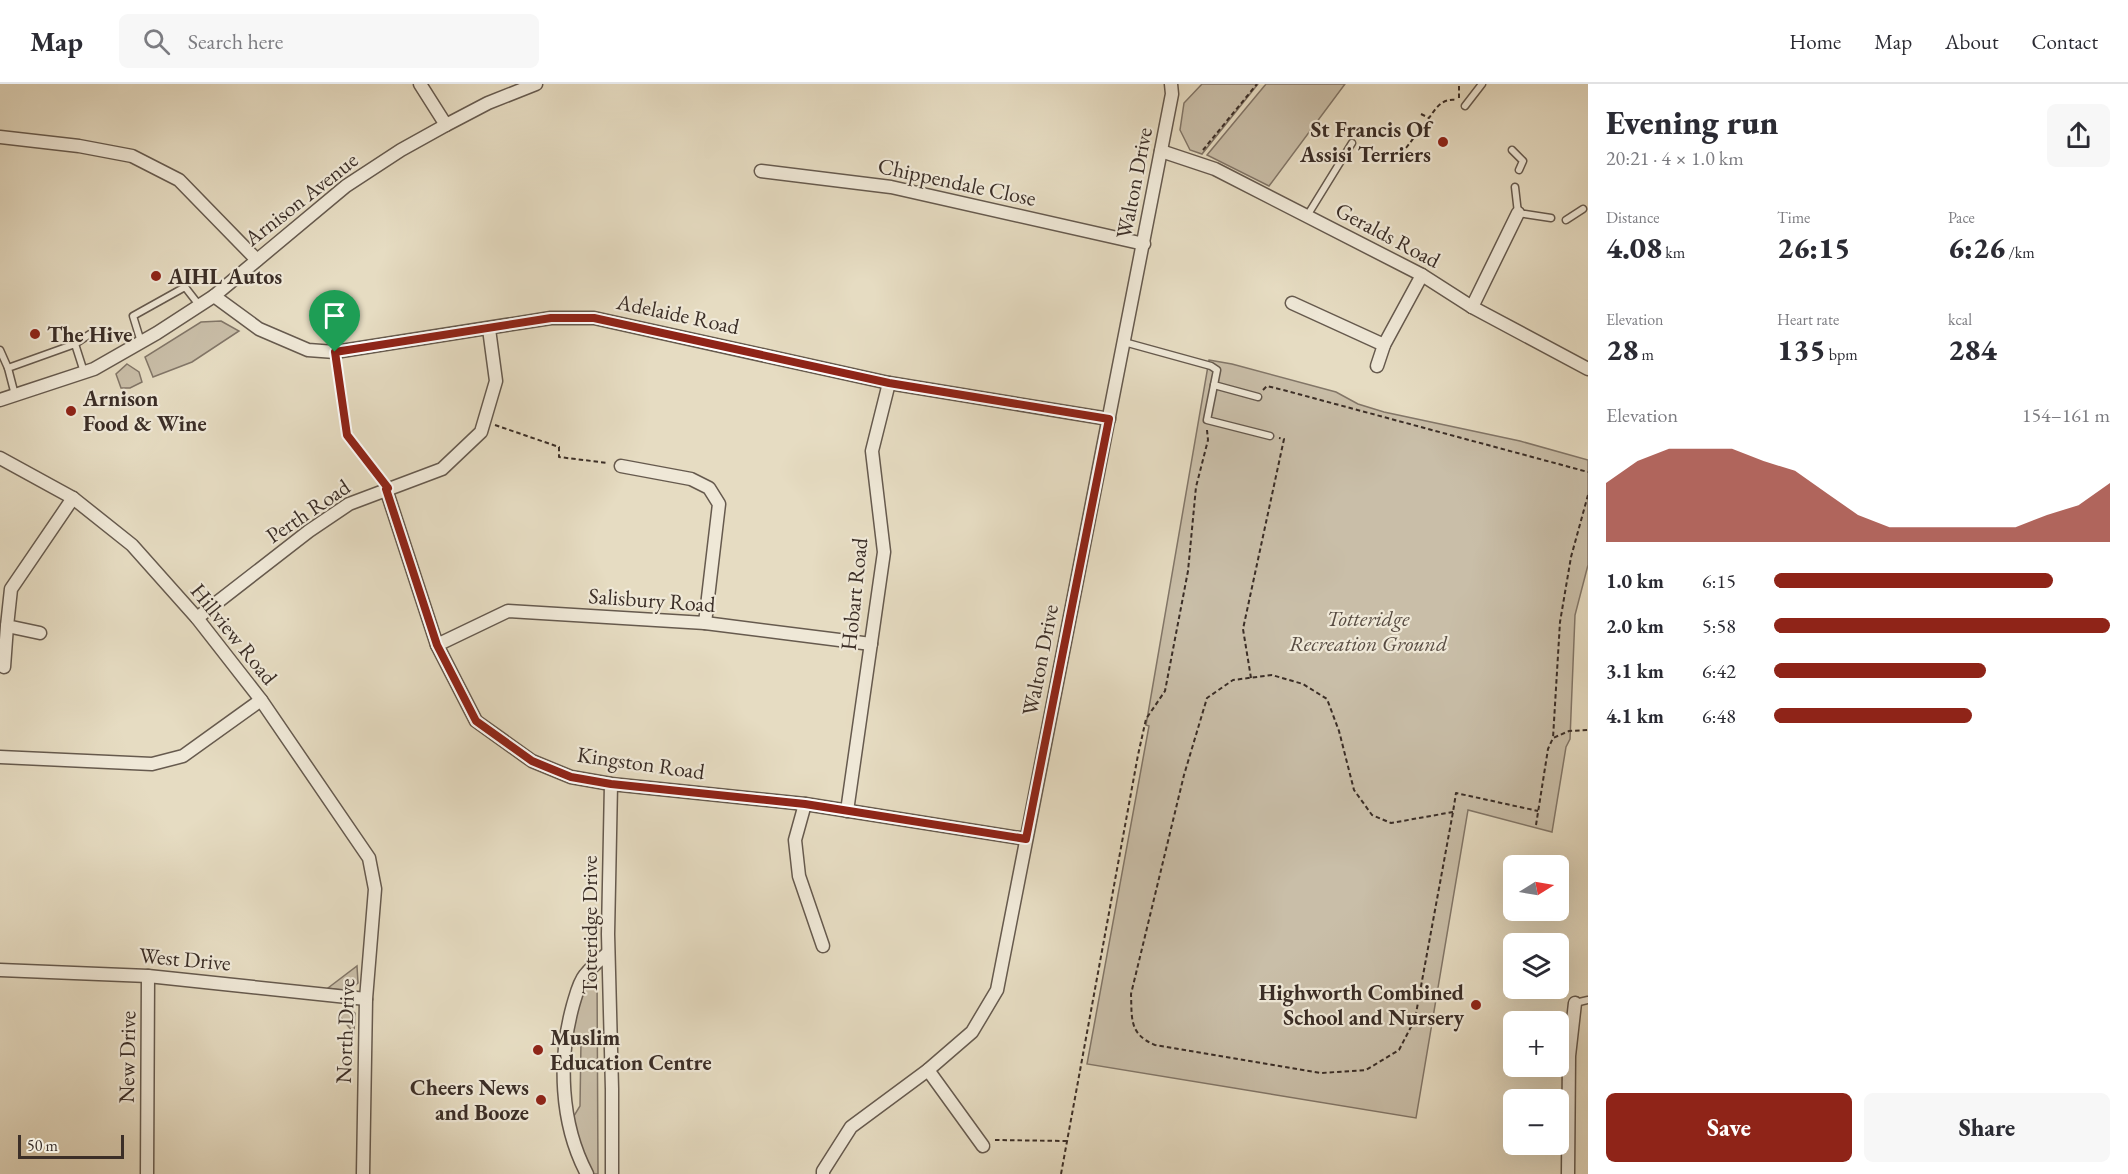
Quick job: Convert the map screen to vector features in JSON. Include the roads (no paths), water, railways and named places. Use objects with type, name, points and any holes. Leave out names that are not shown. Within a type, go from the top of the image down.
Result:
[{"type":"street","points":[[420,84],[446,125]]},
{"type":"street","name":"Arnison Avenue","points":[[0,400],[94,369],[141,342],[214,296],[346,186],[400,150],[488,103],[536,84]]},
{"type":"street","name":"Walton Drive","points":[[823,1174],[851,1126],[928,1070],[972,1032],[998,990],[1144,244],[1172,94],[1171,84]]},
{"type":"street","points":[[0,137],[80,146],[132,156],[179,180],[257,260]]},
{"type":"street","name":"Geralds Road","points":[[1161,151],[1215,169],[1422,275],[1472,308],[1588,369]]},
{"type":"street","name":"Chippendale Close","points":[[761,171],[891,187],[1144,244]]},
{"type":"street","points":[[1472,308],[1518,213]]},
{"type":"street","points":[[1377,366],[1384,345],[1422,275]]},
{"type":"street","name":"Adelaide Road","points":[[214,296],[259,329],[308,350],[335,352],[551,318],[594,318],[889,383],[1109,419]]},
{"type":"street","points":[[1292,303],[1384,345]]},
{"type":"street","name":"Perth Road","points":[[197,618],[309,531],[349,504],[442,469],[481,432],[496,381],[489,328]]},
{"type":"street","name":"Hobart Road","points":[[847,811],[884,552],[872,451],[889,383]]},
{"type":"street","name":"Hillview Road","points":[[0,458],[73,498],[132,545],[197,618],[261,700],[369,858],[375,889]]},
{"type":"street","points":[[621,466],[691,479],[709,488],[719,504],[705,623]]},
{"type":"street","name":"Kingston Road","points":[[387,489],[437,645],[476,721],[532,761],[571,777],[611,784],[805,804],[1026,839]]},
{"type":"street","points":[[4,667],[11,589],[73,498]]},
{"type":"street","name":"Salisbury Road","points":[[437,645],[508,612],[705,623],[871,644]]},
{"type":"street","points":[[8,626],[40,633]]},
{"type":"street","points":[[0,757],[152,764],[183,756],[261,700]]},
{"type":"street","name":"Totteridge Drive","points":[[611,784],[608,953],[612,1174]]},
{"type":"street","points":[[805,804],[795,840],[798,876],[823,946]]},
{"type":"street","name":"North Drive","points":[[363,1174],[366,999],[375,889]]},
{"type":"street","points":[[587,1174],[571,1135],[564,1082],[565,1042],[583,976],[608,953]]},
{"type":"street","name":"West Drive","points":[[0,970],[148,976],[366,999]]},
{"type":"street","name":"New Drive","points":[[147,1174],[148,976]]},
{"type":"street","points":[[1568,1174],[1569,1056],[1575,1003]]},
{"type":"street","points":[[928,1070],[981,1143]]},
{"type":"lane","points":[[1466,106],[1482,84]]},
{"type":"lane","points":[[1307,216],[1352,143]]},
{"type":"lane","points":[[1512,150],[1523,161],[1519,170]]},
{"type":"lane","points":[[1515,187],[1518,213],[1551,218]]},
{"type":"lane","points":[[1566,220],[1583,209]]},
{"type":"lane","points":[[141,342],[133,316],[185,287],[199,306]]},
{"type":"lane","points":[[8,368],[75,344],[90,334]]},
{"type":"lane","points":[[1124,342],[1211,366],[1217,370],[1207,420],[1269,436]]},
{"type":"lane","points":[[75,344],[84,373]]},
{"type":"lane","points":[[0,350],[8,368],[15,395]]},
{"type":"lane","points":[[1214,385],[1258,397]]},
{"type":"lane","points":[[1575,1003],[1588,1000]]},
{"type":"place","name":"St Francis Of Assisi Terriers","points":[[1443,142]]},
{"type":"place","name":"AIHL Autos","points":[[156,276]]},
{"type":"place","name":"The Hive","points":[[35,334]]},
{"type":"place","name":"Arnison Food & Wine","points":[[71,411]]},
{"type":"place","name":"Highworth Combined School and Nursery","points":[[1476,1005]]},
{"type":"place","name":"Muslim Education Centre","points":[[538,1050]]},
{"type":"place","name":"Cheers News and Booze","points":[[541,1100]]},
{"type":"park label","name":"Totteridge Recreation Ground","points":[[1368,630]]}]
